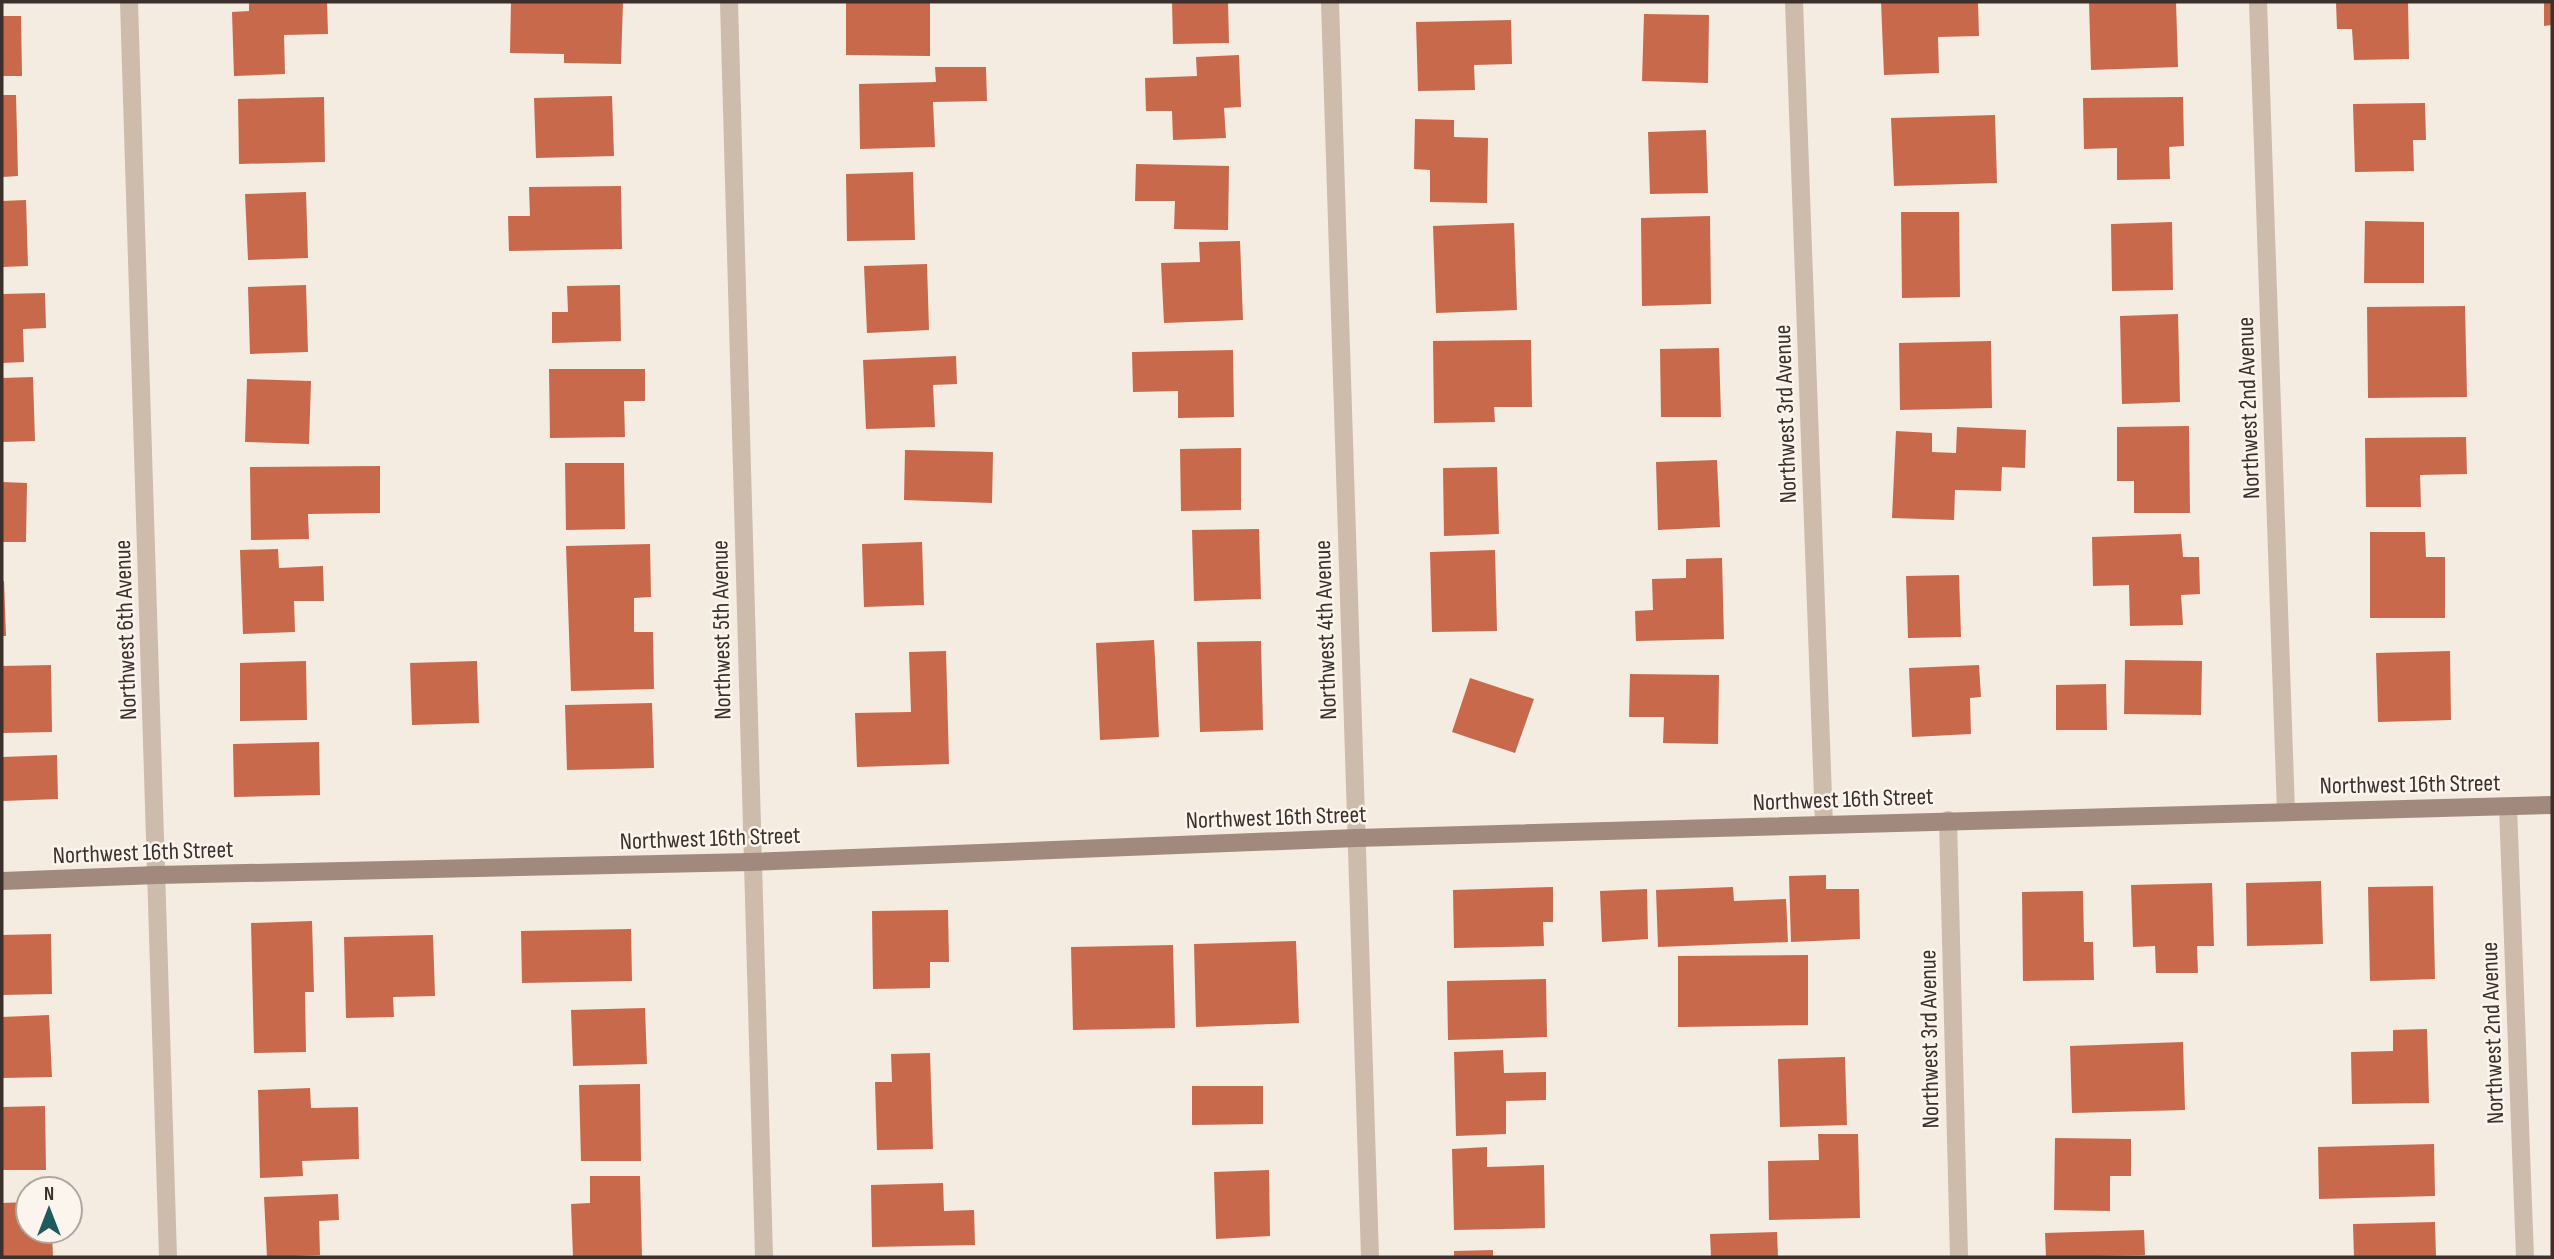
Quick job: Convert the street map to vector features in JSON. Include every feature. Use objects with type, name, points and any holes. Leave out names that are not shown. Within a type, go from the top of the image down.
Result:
[{"type":"street","name":"Northwest 6th Avenue","points":[[129,2],[168,1257]]},
{"type":"street","name":"Northwest 5th Avenue","points":[[729,2],[764,1257]]},
{"type":"street","name":"Northwest 4th Avenue","points":[[1330,2],[1370,1257]]},
{"type":"street","name":"Northwest 3rd Avenue","points":[[1794,2],[1824,825]]},
{"type":"street","name":"Northwest 2nd Avenue","points":[[2258,2],[2287,812]]},
{"type":"street","name":"Northwest 16th Street","points":[[2,881],[157,874],[751,862],[1356,838],[2552,805]]},
{"type":"street","name":"Northwest 2nd Avenue","points":[[2508,807],[2525,1257]]},
{"type":"street","name":"Northwest 3rd Avenue","points":[[1948,820],[1959,1257]]},
{"type":"building","points":[[249,2],[327,2],[328,34],[284,35],[285,74],[234,76],[232,12],[249,11]]},
{"type":"building","points":[[511,2],[623,2],[621,64],[564,63],[564,54],[510,53]]},
{"type":"building","points":[[846,2],[930,2],[930,56],[846,55]]},
{"type":"building","points":[[1172,2],[1228,2],[1229,43],[1173,44]]},
{"type":"building","points":[[1881,2],[1978,2],[1979,36],[1938,37],[1939,73],[1884,75]]},
{"type":"building","points":[[2089,2],[2176,2],[2178,67],[2091,70]]},
{"type":"building","points":[[2336,2],[2408,2],[2409,59],[2354,60],[2352,29],[2337,29]]},
{"type":"building","points":[[2544,2],[2552,2],[2552,25],[2544,26]]},
{"type":"building","points":[[1644,14],[1709,15],[1708,83],[1642,81]]},
{"type":"building","points":[[2,16],[21,16],[22,76],[2,76]]},
{"type":"building","points":[[1511,20],[1512,64],[1474,65],[1475,90],[1418,91],[1416,22]]},
{"type":"building","points":[[1239,55],[1241,107],[1224,108],[1226,138],[1173,140],[1172,111],[1146,111],[1145,78],[1197,76],[1196,57]]},
{"type":"building","points":[[935,67],[986,67],[987,101],[933,102],[935,147],[860,149],[859,84],[936,82]]},
{"type":"building","points":[[2,95],[16,95],[18,176],[2,177]]},
{"type":"building","points":[[612,96],[614,156],[536,158],[534,98]]},
{"type":"building","points":[[324,97],[325,162],[239,164],[238,99]]},
{"type":"building","points":[[2183,97],[2184,146],[2169,147],[2170,179],[2117,180],[2117,148],[2084,149],[2083,98]]},
{"type":"building","points":[[2425,103],[2426,140],[2413,140],[2414,171],[2355,172],[2353,104]]},
{"type":"building","points":[[1995,115],[1997,183],[1894,186],[1891,118]]},
{"type":"building","points":[[1415,119],[1454,120],[1454,137],[1488,138],[1487,203],[1430,202],[1430,170],[1414,169]]},
{"type":"building","points":[[1706,130],[1708,193],[1650,194],[1648,132]]},
{"type":"building","points":[[1136,164],[1229,166],[1228,230],[1174,229],[1175,201],[1135,201]]},
{"type":"building","points":[[913,172],[915,240],[847,241],[846,174]]},
{"type":"building","points":[[621,186],[622,249],[509,251],[508,216],[530,216],[529,187]]},
{"type":"building","points":[[306,192],[308,258],[248,260],[245,194]]},
{"type":"building","points":[[26,200],[28,266],[2,267],[2,201]]},
{"type":"building","points":[[1901,212],[1959,212],[1960,297],[1902,298]]},
{"type":"building","points":[[1710,216],[1711,304],[1642,306],[1641,218]]},
{"type":"building","points":[[2365,221],[2424,222],[2424,283],[2364,283]]},
{"type":"building","points":[[2172,222],[2173,290],[2112,291],[2111,224]]},
{"type":"building","points":[[1514,223],[1517,310],[1436,313],[1433,226]]},
{"type":"building","points":[[1240,241],[1243,320],[1164,323],[1161,263],[1200,262],[1199,242]]},
{"type":"building","points":[[927,264],[929,330],[867,333],[864,266]]},
{"type":"building","points":[[306,285],[308,352],[250,354],[248,287]]},
{"type":"building","points":[[620,285],[621,341],[552,343],[552,312],[568,312],[567,286]]},
{"type":"building","points":[[45,293],[46,328],[23,329],[24,362],[2,363],[2,294]]},
{"type":"building","points":[[2465,306],[2467,397],[2368,398],[2367,307]]},
{"type":"building","points":[[2178,314],[2180,402],[2122,404],[2120,316]]},
{"type":"building","points":[[1531,340],[1532,407],[1494,407],[1495,422],[1434,423],[1433,341]]},
{"type":"building","points":[[1991,341],[1992,408],[1900,410],[1899,343]]},
{"type":"building","points":[[1719,348],[1721,417],[1661,417],[1660,349]]},
{"type":"building","points":[[1233,350],[1234,417],[1178,418],[1178,391],[1133,392],[1132,352]]},
{"type":"building","points":[[956,356],[957,384],[933,385],[935,427],[866,429],[863,360]]},
{"type":"building","points":[[549,369],[645,369],[645,401],[624,401],[625,437],[550,438]]},
{"type":"building","points":[[33,377],[35,441],[2,442],[2,378]]},
{"type":"building","points":[[247,379],[311,381],[309,444],[245,442]]},
{"type":"building","points":[[2189,426],[2190,513],[2134,513],[2134,481],[2117,481],[2117,427]]},
{"type":"building","points":[[1957,427],[2026,430],[2025,468],[2002,467],[2001,491],[1955,490],[1954,520],[1892,518],[1896,431],[1932,433],[1932,452],[1956,453]]},
{"type":"building","points":[[2466,437],[2467,474],[2420,475],[2421,507],[2366,507],[2365,438]]},
{"type":"building","points":[[1241,448],[1241,510],[1181,511],[1180,449]]},
{"type":"building","points":[[905,450],[993,452],[992,503],[904,500]]},
{"type":"building","points":[[1717,460],[1720,527],[1658,530],[1656,462]]},
{"type":"building","points":[[565,463],[624,463],[625,529],[566,530]]},
{"type":"building","points":[[380,466],[380,513],[308,514],[309,539],[251,540],[250,467]]},
{"type":"building","points":[[1497,467],[1499,534],[1444,536],[1443,468]]},
{"type":"building","points":[[2,482],[27,483],[26,542],[2,542]]},
{"type":"building","points":[[1259,529],[1261,599],[1194,601],[1192,530]]},
{"type":"building","points":[[2370,532],[2425,532],[2426,557],[2445,557],[2445,618],[2370,618]]},
{"type":"building","points":[[2181,534],[2183,557],[2199,557],[2200,594],[2181,595],[2183,625],[2130,626],[2129,585],[2093,586],[2092,537]]},
{"type":"building","points":[[922,542],[924,605],[864,607],[862,544]]},
{"type":"building","points":[[650,544],[651,597],[634,598],[634,632],[653,632],[654,689],[571,691],[566,546]]},
{"type":"building","points":[[278,549],[279,568],[323,566],[324,601],[294,601],[295,632],[243,634],[240,550]]},
{"type":"building","points":[[1495,550],[1497,631],[1432,632],[1430,552]]},
{"type":"building","points":[[1722,558],[1724,639],[1636,641],[1635,611],[1653,610],[1652,579],[1686,578],[1686,559]]},
{"type":"building","points":[[1959,575],[1961,637],[1908,638],[1906,576]]},
{"type":"building","points":[[4,581],[6,636],[2,636]]},
{"type":"building","points":[[1154,640],[1159,737],[1100,740],[1096,643]]},
{"type":"building","points":[[1261,641],[1263,730],[1200,732],[1197,642]]},
{"type":"building","points":[[946,651],[949,764],[857,767],[855,713],[911,712],[909,652]]},
{"type":"building","points":[[2450,651],[2451,720],[2378,722],[2376,653]]},
{"type":"building","points":[[2125,660],[2202,661],[2201,715],[2124,714]]},
{"type":"building","points":[[306,661],[307,720],[240,721],[240,663]]},
{"type":"building","points":[[477,661],[479,723],[412,725],[410,663]]},
{"type":"building","points":[[51,665],[52,732],[2,733],[2,666]]},
{"type":"building","points":[[1979,665],[1981,697],[1970,698],[1971,734],[1912,737],[1909,668]]},
{"type":"building","points":[[1630,674],[1719,675],[1718,744],[1663,743],[1664,717],[1629,717]]},
{"type":"building","points":[[1470,678],[1534,699],[1515,753],[1452,732]]},
{"type":"building","points":[[2106,684],[2107,730],[2056,730],[2056,685]]},
{"type":"building","points":[[652,703],[654,768],[567,770],[565,705]]},
{"type":"building","points":[[319,742],[320,795],[234,797],[233,744]]},
{"type":"building","points":[[57,755],[58,799],[2,801],[2,757]]},
{"type":"building","points":[[1826,875],[1826,889],[1859,889],[1860,939],[1791,942],[1789,876]]},
{"type":"building","points":[[2321,881],[2323,944],[2247,946],[2246,883]]},
{"type":"building","points":[[2212,883],[2214,946],[2197,946],[2198,973],[2156,973],[2155,946],[2133,947],[2131,885]]},
{"type":"building","points":[[2433,886],[2435,979],[2370,981],[2368,887]]},
{"type":"building","points":[[1553,887],[1553,922],[1543,922],[1544,946],[1454,948],[1453,890]]},
{"type":"building","points":[[1733,887],[1734,901],[1786,899],[1788,942],[1658,947],[1656,890]]},
{"type":"building","points":[[1647,889],[1648,939],[1602,942],[1600,891]]},
{"type":"building","points":[[2083,891],[2084,942],[2093,942],[2094,980],[2023,981],[2022,892]]},
{"type":"building","points":[[948,910],[949,962],[930,962],[930,988],[873,989],[872,911]]},
{"type":"building","points":[[312,921],[314,992],[305,992],[306,1052],[254,1053],[251,923]]},
{"type":"building","points":[[631,929],[632,981],[522,983],[521,931]]},
{"type":"building","points":[[51,934],[52,994],[2,995],[2,935]]},
{"type":"building","points":[[433,935],[435,996],[393,997],[394,1017],[346,1018],[344,937]]},
{"type":"building","points":[[1296,941],[1299,1023],[1196,1027],[1194,944]]},
{"type":"building","points":[[1173,945],[1175,1028],[1073,1030],[1071,947]]},
{"type":"building","points":[[1808,955],[1808,1025],[1678,1027],[1678,956]]},
{"type":"building","points":[[1546,979],[1547,1037],[1448,1040],[1447,981]]},
{"type":"building","points":[[645,1008],[647,1064],[573,1066],[571,1010]]},
{"type":"building","points":[[49,1015],[52,1077],[2,1078],[2,1017]]},
{"type":"building","points":[[2427,1029],[2429,1103],[2352,1104],[2351,1052],[2393,1051],[2393,1030]]},
{"type":"building","points":[[2183,1042],[2185,1110],[2072,1113],[2070,1046]]},
{"type":"building","points":[[1503,1050],[1504,1073],[1546,1072],[1546,1100],[1506,1101],[1506,1134],[1456,1136],[1454,1052]]},
{"type":"building","points":[[930,1053],[933,1149],[877,1150],[875,1082],[892,1082],[891,1054]]},
{"type":"building","points":[[1845,1057],[1847,1125],[1780,1127],[1778,1059]]},
{"type":"building","points":[[640,1084],[641,1161],[581,1161],[579,1085]]},
{"type":"building","points":[[1192,1086],[1263,1086],[1263,1124],[1192,1125]]},
{"type":"building","points":[[310,1088],[311,1108],[358,1107],[359,1159],[302,1161],[303,1176],[260,1178],[258,1090]]},
{"type":"building","points":[[45,1106],[46,1170],[2,1170],[2,1107]]},
{"type":"building","points":[[1818,1134],[1858,1134],[1860,1218],[1769,1220],[1768,1161],[1819,1160]]},
{"type":"building","points":[[2055,1138],[2131,1139],[2131,1176],[2110,1176],[2110,1211],[2054,1210]]},
{"type":"building","points":[[2434,1144],[2435,1196],[2319,1199],[2318,1147]]},
{"type":"building","points":[[1487,1147],[1487,1167],[1544,1165],[1545,1228],[1454,1230],[1452,1149]]},
{"type":"building","points":[[1269,1170],[1270,1236],[1216,1239],[1214,1172]]},
{"type":"building","points":[[590,1176],[640,1176],[642,1256],[573,1257],[571,1204],[590,1203]]},
{"type":"building","points":[[943,1183],[944,1211],[974,1210],[975,1245],[872,1247],[871,1185]]},
{"type":"building","points":[[338,1194],[339,1220],[319,1221],[320,1255],[267,1257],[264,1197]]},
{"type":"building","points":[[2,1203],[14,1203],[14,1245],[53,1245],[53,1257],[2,1257]]},
{"type":"building","points":[[2435,1222],[2436,1257],[2354,1257],[2353,1224]]},
{"type":"building","points":[[2144,1230],[2145,1255],[2046,1257],[2045,1233]]},
{"type":"building","points":[[1777,1232],[1778,1257],[1711,1257],[1710,1234]]},
{"type":"building","points":[[1493,1250],[1493,1257],[1454,1257],[1454,1251]]}]
